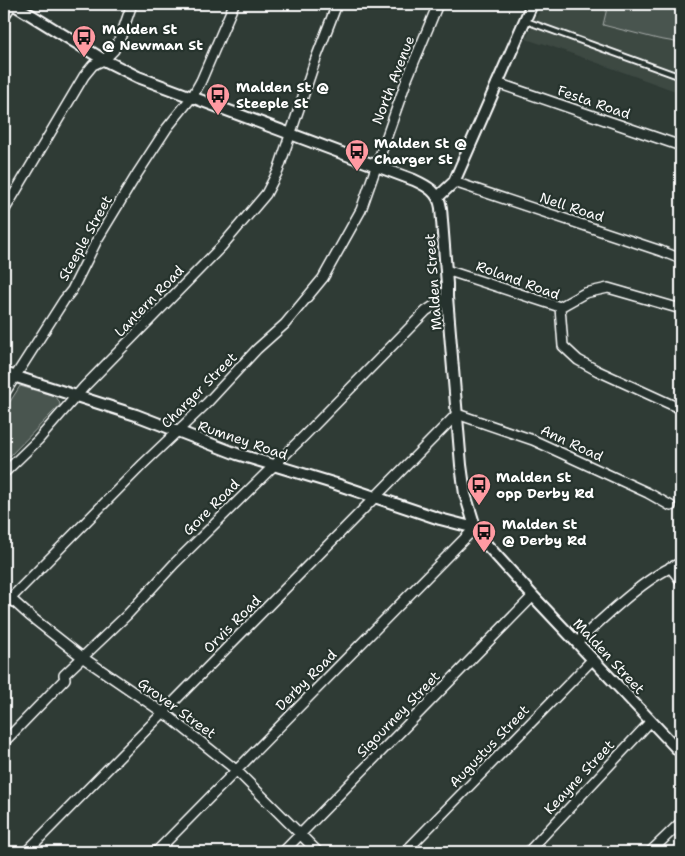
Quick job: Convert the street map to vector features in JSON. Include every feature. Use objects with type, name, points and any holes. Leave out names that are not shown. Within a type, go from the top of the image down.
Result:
[{"type":"street","points":[[4,17],[12,4],[104,60],[138,77],[423,184],[438,197],[454,182],[532,4]]},
{"type":"street","points":[[4,211],[84,76],[93,65],[104,60],[114,50],[132,4]]},
{"type":"street","name":"Steeple Street","points":[[4,394],[72,290],[98,240],[137,174],[167,128],[192,97],[201,81],[234,4]]},
{"type":"street","name":"Lantern Road","points":[[4,473],[38,440],[76,396],[221,247],[266,194],[278,170],[315,61],[337,4]]},
{"type":"street","name":"North Avenue","points":[[376,167],[407,79],[438,4]]},
{"type":"street","name":"Festa Road","points":[[497,83],[681,146]]},
{"type":"street","name":"Charger Street","points":[[7,601],[285,324],[323,278],[362,210],[376,167]]},
{"type":"street","name":"Nell Road","points":[[454,182],[681,259]]},
{"type":"street","name":"Malden Street","points":[[438,197],[441,208],[465,494],[475,528],[486,544],[533,596],[681,753]]},
{"type":"street","name":"Roland Road","points":[[446,270],[560,307],[563,346],[578,360],[681,409]]},
{"type":"street","points":[[560,307],[585,293],[608,288],[681,309]]},
{"type":"street","name":"Gore Road","points":[[4,742],[65,679],[64,675],[127,615],[175,563],[309,431],[426,311],[447,297]]},
{"type":"street","name":"Rumney Road","points":[[4,372],[136,415],[238,454],[440,519],[475,528]]},
{"type":"street","name":"Orvis Road","points":[[26,852],[458,414]]},
{"type":"street","name":"Ann Road","points":[[458,414],[533,440],[648,493],[670,506]]},
{"type":"street","name":"Derby Road","points":[[156,852],[475,528]]},
{"type":"street","points":[[577,642],[615,607],[652,578],[681,562]]},
{"type":"street","points":[[670,567],[681,581]]},
{"type":"street","name":"Sigourney Street","points":[[283,852],[533,596]]},
{"type":"street","name":"Grover Street","points":[[7,601],[30,616],[82,657],[162,712],[236,770],[318,852]]},
{"type":"street","name":"Augustus Street","points":[[405,852],[593,659]]},
{"type":"street","name":"Keayne Street","points":[[528,852],[651,721]]},
{"type":"street","points":[[650,852],[681,822]]},
{"type":"lane","points":[[524,20],[681,77]]},
{"type":"shaded area","points":[[543,4],[681,4],[681,93],[526,39]]},
{"type":"shaded area","points":[[608,4],[681,4],[681,43],[603,25]]},
{"type":"shaded area","points":[[20,386],[55,396],[60,405],[4,462],[4,411]]},
{"type":"place","name":"Malden St @ Newman St","points":[[84,58]]},
{"type":"place","name":"Malden St @ Steeple St","points":[[218,116]]},
{"type":"place","name":"Malden St @ Charger St","points":[[357,172]]},
{"type":"place","name":"Malden St opp Derby Rd","points":[[479,506]]},
{"type":"place","name":"Malden St @ Derby Rd","points":[[484,553]]}]
